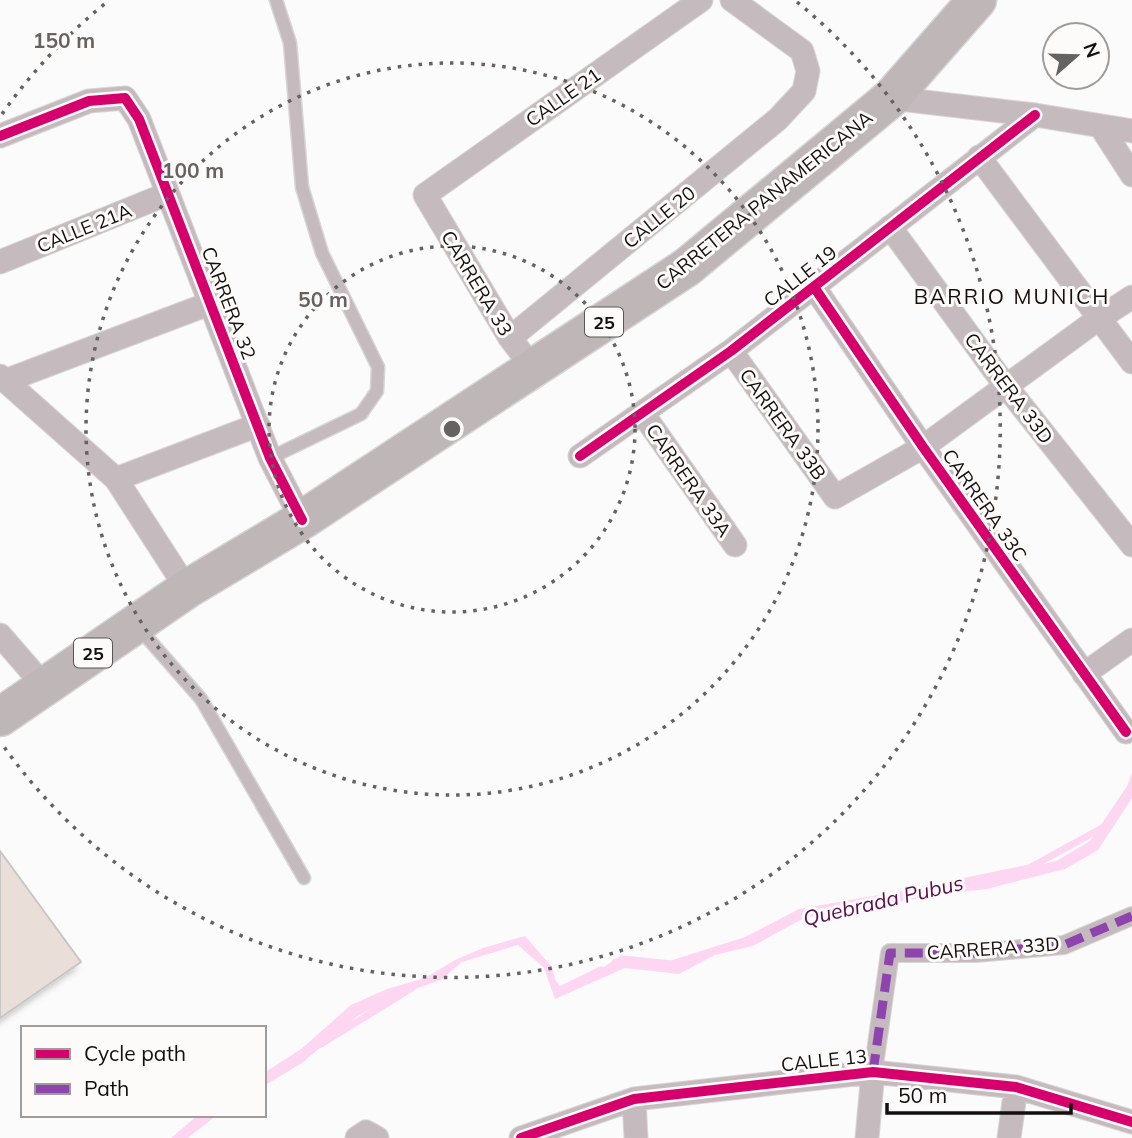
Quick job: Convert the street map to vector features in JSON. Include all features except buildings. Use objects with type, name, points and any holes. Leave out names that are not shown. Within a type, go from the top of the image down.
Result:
[{"type":"highway","name":"CARRETERA PANAMERICANA","points":[[0,717],[134,623],[302,520],[687,267],[891,98],[977,0]]},
{"type":"street","name":"CALLE 21","points":[[425,195],[701,0]]},
{"type":"street","name":"CALLE 20","points":[[510,338],[778,120],[804,91],[807,71],[802,51],[732,0]]},
{"type":"street","name":"CARRERA 32","points":[[0,136],[89,101],[125,98],[139,119],[270,458],[302,520]]},
{"type":"street","points":[[891,98],[1035,115],[1132,131]]},
{"type":"street","name":"CALLE 19","points":[[580,456],[731,351],[1035,115]]},
{"type":"street","points":[[1101,127],[1132,176]]},
{"type":"street","points":[[979,157],[1132,362]]},
{"type":"street","name":"CALLE 21A","points":[[0,262],[167,194]]},
{"type":"street","name":"CARRERA 33","points":[[425,195],[510,338],[533,368]]},
{"type":"street","name":"CARRERA 33D","points":[[890,227],[1005,385],[1132,545]]},
{"type":"street","name":"CARRERA 33C","points":[[814,287],[923,447],[1129,736]]},
{"type":"street","points":[[923,447],[1098,318],[1132,298]]},
{"type":"street","points":[[187,589],[116,479],[3,379],[211,303]]},
{"type":"street","name":"CARRERA 33B","points":[[731,351],[835,497],[923,447]]},
{"type":"street","name":"CARRERA 33A","points":[[643,414],[735,545]]},
{"type":"street","points":[[116,479],[258,425]]},
{"type":"street","points":[[0,635],[45,687]]},
{"type":"street","points":[[1084,674],[1132,640]]},
{"type":"street","name":"CARRERA 33D","points":[[873,1072],[890,953],[976,953],[1064,945],[1132,916]]},
{"type":"street","points":[[867,1138],[873,1072]]},
{"type":"street","name":"CALLE 13","points":[[521,1138],[634,1099],[873,1072],[1016,1087],[1132,1122]]},
{"type":"street","points":[[1009,1138],[1016,1087]]},
{"type":"street","points":[[634,1099],[636,1138]]},
{"type":"lane","points":[[270,458],[360,414],[377,391],[378,367],[322,253],[302,187],[290,43],[276,0]]},
{"type":"lane","points":[[134,623],[201,699],[304,878]]},
{"type":"water","points":[[1132,773],[1132,798],[1098,850],[1065,869],[987,889],[804,918],[753,946],[715,955],[679,974],[625,968],[555,999],[544,968],[518,945],[462,962],[441,980],[398,995],[358,1016],[302,1063],[266,1085],[266,1072],[301,1049],[351,1005],[387,989],[425,978],[455,960],[483,948],[525,936],[552,967],[558,990],[587,978],[616,959],[663,963],[745,937],[799,909],[895,892],[940,888],[1056,861],[1090,841],[1127,786]]},
{"type":"water","points":[[196,1117],[214,1117],[188,1138],[171,1138]]},
{"type":"waterway","name":"Quebrada Pubus","points":[[917,891],[1029,868],[1102,828]]},
{"type":"waterway","name":"Quebrada Pubus","points":[[615,963],[623,959],[672,964]]},
{"type":"waterway","name":"Quebrada Pubus","points":[[555,985],[558,991],[601,970]]},
{"type":"waterway","name":"Quebrada Pubus","points":[[321,1044],[412,988]]},
{"type":"marked path","points":[[873,1072],[890,953],[976,953],[1064,945],[1132,916]]},
{"type":"cycle path","points":[[0,136],[89,101],[125,98],[139,119],[270,458],[302,520]]},
{"type":"cycle path","points":[[580,456],[731,351],[1035,115]]},
{"type":"cycle path","points":[[814,287],[923,447],[1126,732]]},
{"type":"cycle path","points":[[521,1138],[634,1099],[873,1072],[1016,1087],[1132,1122]]},
{"type":"district","name":"BARRIO MUNICH","points":[[1012,296]]}]
